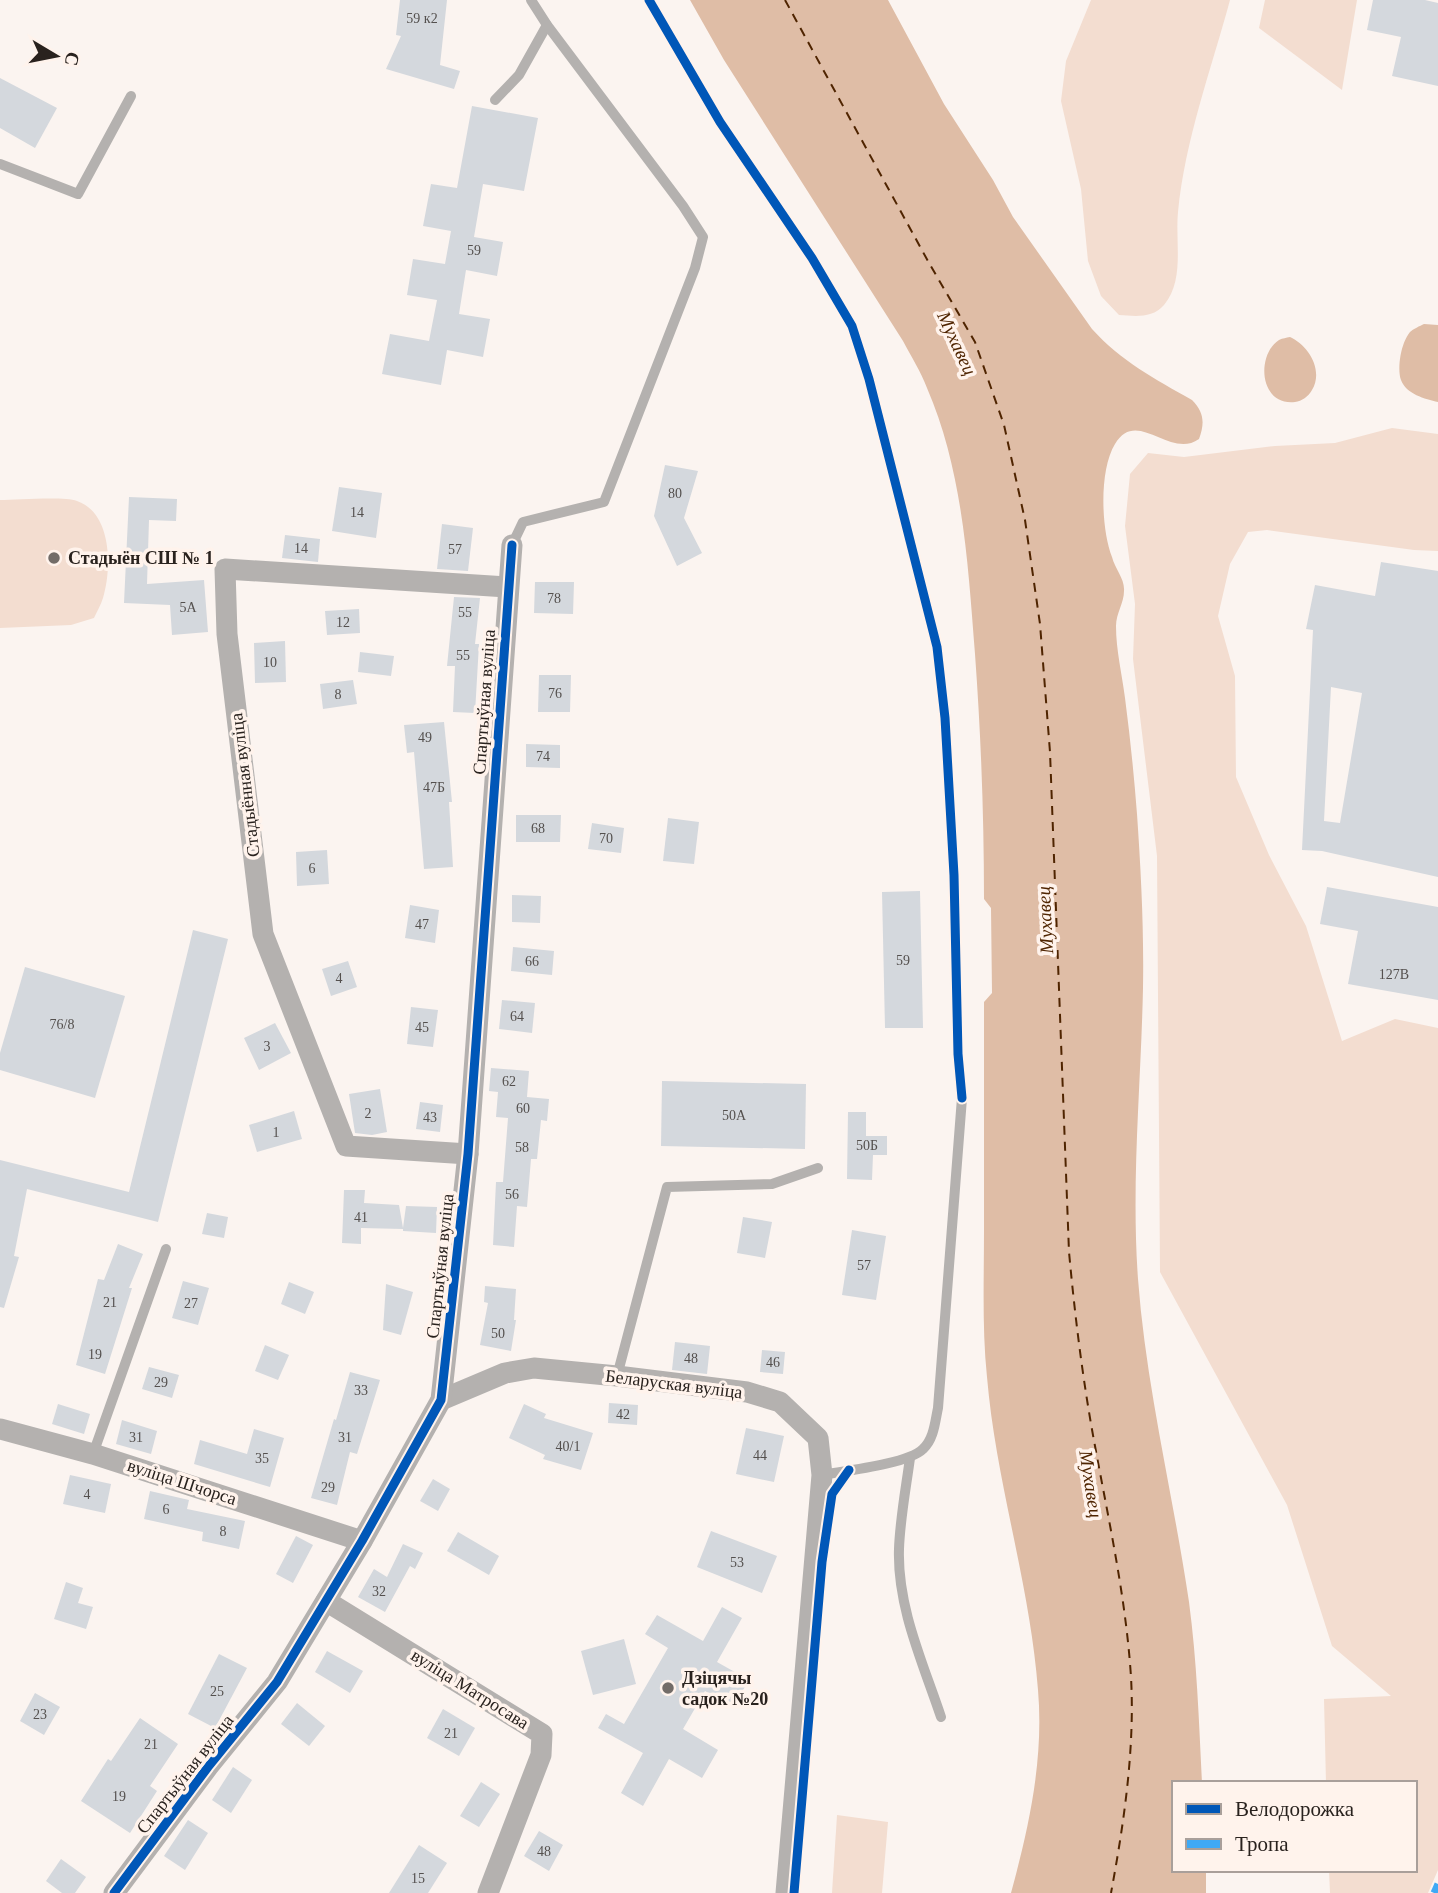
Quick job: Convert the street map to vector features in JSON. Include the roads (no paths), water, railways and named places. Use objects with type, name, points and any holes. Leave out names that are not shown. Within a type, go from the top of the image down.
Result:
[{"type":"street","name":"Спартыўная вуліца","points":[[114,1893],[208,1767],[277,1682],[362,1541],[441,1400],[468,1154],[512,545]]},
{"type":"street","name":"Стадыённая вуліца","points":[[468,1154],[346,1146],[263,934],[227,634],[225,569],[508,587]]},
{"type":"street","name":"Беларуская вуліца","points":[[441,1400],[505,1373],[534,1368],[617,1376],[711,1386],[747,1392],[780,1402],[818,1438],[822,1475],[786,1893]]},
{"type":"street","name":"вуліца Шчорса","points":[[0,1429],[93,1454],[362,1541]]},
{"type":"street","name":"вуліца Матросава","points":[[326,1601],[542,1734],[541,1755],[488,1893]]},
{"type":"lane","points":[[512,545],[523,522],[604,502],[695,268],[703,237],[531,0]]},
{"type":"lane","points":[[495,100],[519,75],[547,25]]},
{"type":"lane","points":[[0,164],[78,194],[131,96]]},
{"type":"lane","points":[[822,1475],[910,1458],[924,1449],[933,1434],[938,1408],[962,1098]]},
{"type":"lane","points":[[617,1376],[667,1187],[772,1184],[818,1168]]},
{"type":"lane","points":[[93,1454],[166,1249]]},
{"type":"lane","points":[[910,1458],[899,1551],[902,1590],[911,1629],[942,1717]]},
{"type":"water","name":"Мухавец","points":[[690,0],[888,0],[944,104],[993,180],[1013,217],[1092,329],[1127,360],[1192,400],[1201,413],[1203,423],[1199,439],[1188,444],[1165,440],[1144,432],[1124,434],[1110,455],[1103,500],[1108,545],[1124,587],[1116,621],[1116,635],[1132,756],[1141,879],[1143,988],[1137,1134],[1138,1279],[1153,1400],[1189,1602],[1199,1715],[1202,1781],[1172,1781],[1172,1872],[1206,1872],[1206,1893],[1011,1893],[1034,1793],[1039,1716],[1034,1650],[991,1417],[985,1359],[984,1002],[992,993],[991,908],[984,899],[979,715],[962,519],[949,452],[919,370],[724,60]]},
{"type":"water","points":[[1424,324],[1438,325],[1438,402],[1411,392],[1403,385],[1400,375],[1404,342],[1411,331]]},
{"type":"water","points":[[1290,337],[1308,352],[1316,374],[1310,392],[1305,398],[1295,402],[1283,401],[1274,396],[1268,388],[1264,367],[1272,347],[1279,340]]},
{"type":"place","name":"Стадыён СШ № 1","points":[[54,558]]},
{"type":"place","name":"Дзіцячы садок №20","points":[[668,1688]]}]
